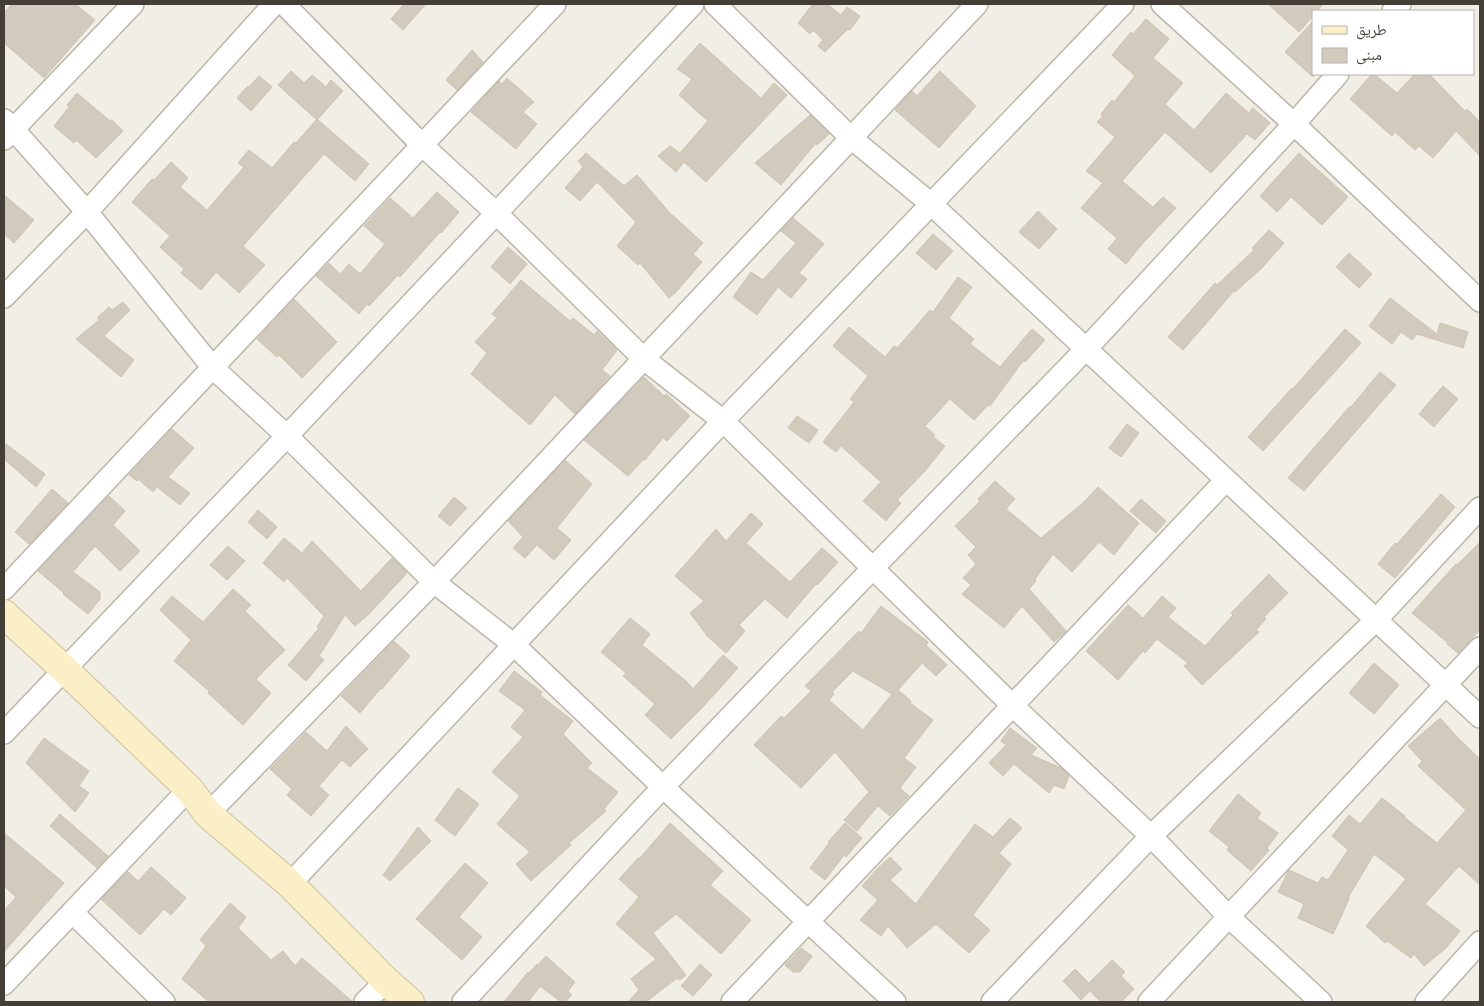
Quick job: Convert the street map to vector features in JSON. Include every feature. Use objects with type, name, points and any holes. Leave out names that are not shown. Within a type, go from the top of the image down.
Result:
[{"type":"street","points":[[133,4],[7,129],[87,212],[213,368],[286,436],[434,582],[513,644],[663,787],[896,1002]]},
{"type":"street","points":[[4,297],[87,212],[274,4]]},
{"type":"street","points":[[284,4],[422,145],[496,213],[644,359],[723,421],[1013,706],[1151,836],[1228,918],[1321,1002]]},
{"type":"street","points":[[4,589],[555,4]]},
{"type":"street","points":[[4,733],[693,4]]},
{"type":"street","points":[[715,4],[851,138],[930,203],[1480,717]]},
{"type":"street","points":[[208,814],[434,582],[977,4]]},
{"type":"street","points":[[290,884],[723,421],[930,203],[1123,4]]},
{"type":"street","points":[[1162,4],[1294,124],[1480,301]]},
{"type":"street","points":[[463,1002],[663,787],[1086,349],[1337,75]]},
{"type":"street","points":[[732,1002],[1226,480]]},
{"type":"street","points":[[992,1002],[1151,836],[1376,620],[1480,508]]},
{"type":"street","points":[[4,614],[189,789],[208,814],[290,884],[386,981],[410,1002]]},
{"type":"street","points":[[1149,1002],[1480,648]]},
{"type":"street","points":[[4,984],[189,789]]},
{"type":"street","points":[[72,912],[164,1002]]},
{"type":"street","points":[[1426,1002],[1480,942]]},
{"type":"street","points":[[365,1002],[386,981]]},
{"type":"building","points":[[12,4],[75,4],[95,20],[44,78],[4,43],[4,13]]},
{"type":"building","points":[[404,4],[426,4],[403,30],[391,19]]},
{"type":"building","points":[[813,4],[827,4],[841,15],[847,7],[860,16],[850,30],[848,29],[825,52],[818,46],[823,40],[813,30],[810,34],[798,23]]},
{"type":"building","points":[[1268,4],[1323,4],[1318,10],[1312,10],[1312,17],[1299,32]]},
{"type":"building","points":[[1146,19],[1169,39],[1153,58],[1183,83],[1165,104],[1194,130],[1226,93],[1249,113],[1253,108],[1270,123],[1255,140],[1247,134],[1211,173],[1165,132],[1122,181],[1153,207],[1163,197],[1176,208],[1126,264],[1108,249],[1117,238],[1081,208],[1103,183],[1086,171],[1115,137],[1097,122],[1103,116],[1101,114],[1112,100],[1114,102],[1135,76],[1112,55],[1131,32],[1133,34]]},
{"type":"building","points":[[1312,22],[1313,77],[1285,52]]},
{"type":"building","points":[[700,43],[761,98],[774,83],[787,95],[706,182],[684,162],[676,172],[658,156],[670,146],[680,153],[708,121],[679,95],[692,79],[677,69]]},
{"type":"building","points":[[472,50],[483,62],[457,90],[446,80]]},
{"type":"building","points":[[291,71],[304,83],[312,75],[326,87],[331,80],[343,91],[317,120],[278,85]]},
{"type":"building","points":[[940,71],[976,106],[939,148],[895,110],[912,91],[917,96]]},
{"type":"building","points":[[1371,75],[1375,75],[1397,93],[1414,75],[1430,75],[1465,111],[1467,109],[1480,122],[1480,156],[1456,131],[1433,158],[1419,146],[1415,150],[1395,132],[1392,136],[1350,99]]},
{"type":"building","points":[[259,76],[272,87],[251,111],[237,98]]},
{"type":"building","points":[[507,78],[534,102],[523,112],[537,124],[516,149],[471,112],[499,81],[502,84]]},
{"type":"building","points":[[77,93],[123,131],[96,158],[76,140],[74,143],[54,126]]},
{"type":"building","points":[[810,115],[829,134],[817,145],[816,143],[781,185],[755,163]]},
{"type":"building","points":[[317,119],[369,164],[355,181],[324,154],[243,246],[265,265],[239,293],[216,272],[201,290],[181,273],[184,269],[160,247],[170,236],[132,202],[152,179],[154,180],[171,162],[188,178],[180,187],[207,210],[244,167],[238,163],[249,150],[272,168]]},
{"type":"building","points":[[586,153],[624,186],[637,175],[669,212],[703,243],[693,254],[702,262],[669,298],[640,263],[638,265],[617,246],[636,222],[597,182],[580,201],[565,188],[583,167],[578,161]]},
{"type":"building","points":[[1299,153],[1348,197],[1322,225],[1291,197],[1277,212],[1260,196]]},
{"type":"building","points":[[437,192],[459,212],[400,277],[398,275],[359,314],[316,276],[329,263],[340,274],[349,264],[360,274],[385,244],[364,226],[390,198],[413,218]]},
{"type":"building","points":[[4,195],[34,220],[14,243],[4,234]]},
{"type":"building","points":[[1038,211],[1057,229],[1039,249],[1019,232]]},
{"type":"building","points":[[793,218],[824,244],[799,273],[807,279],[791,298],[778,287],[757,315],[733,297],[751,272],[763,280],[796,243],[781,231]]},
{"type":"building","points":[[1269,230],[1284,243],[1262,268],[1234,291],[1183,350],[1168,337],[1215,283],[1217,285],[1254,250],[1252,248]]},
{"type":"building","points":[[933,234],[953,251],[936,270],[916,253]]},
{"type":"building","points":[[508,247],[527,264],[510,284],[491,267]]},
{"type":"building","points":[[1349,253],[1372,274],[1359,288],[1336,267]]},
{"type":"building","points":[[958,277],[972,287],[949,318],[974,339],[970,344],[1000,367],[1032,329],[1045,340],[1025,362],[1023,361],[990,406],[988,405],[974,420],[950,399],[925,426],[935,435],[933,437],[945,446],[925,471],[897,500],[901,503],[886,521],[863,501],[881,482],[841,446],[836,452],[823,442],[854,402],[850,399],[868,376],[833,346],[849,327],[885,357],[894,346],[897,348],[930,310],[933,312]]},
{"type":"building","points":[[521,280],[570,321],[573,318],[594,335],[597,331],[617,350],[602,370],[610,376],[575,414],[555,395],[530,425],[471,374],[487,353],[475,342],[497,318],[492,314]]},
{"type":"building","points":[[1390,298],[1437,334],[1440,323],[1468,332],[1463,348],[1417,334],[1412,340],[1401,332],[1392,344],[1369,326]]},
{"type":"building","points":[[294,299],[337,342],[302,378],[279,355],[277,357],[257,339]]},
{"type":"building","points":[[123,302],[130,310],[104,336],[134,360],[121,377],[76,339],[99,320],[97,318],[109,307],[112,310]]},
{"type":"building","points":[[1345,329],[1361,343],[1263,451],[1248,437]]},
{"type":"building","points":[[1380,372],[1396,385],[1304,491],[1288,478]]},
{"type":"building","points":[[644,377],[664,396],[666,394],[690,416],[667,441],[663,438],[645,460],[628,476],[584,440]]},
{"type":"building","points":[[1443,386],[1458,399],[1434,427],[1419,414]]},
{"type":"building","points":[[797,416],[818,430],[809,443],[788,428]]},
{"type":"building","points":[[1127,424],[1139,433],[1121,457],[1109,448]]},
{"type":"building","points":[[172,429],[194,448],[168,477],[190,493],[180,505],[157,487],[153,492],[138,479],[137,481],[129,475]]},
{"type":"building","points":[[6,444],[45,474],[36,487],[4,459],[4,447]]},
{"type":"building","points":[[565,460],[592,484],[557,528],[571,540],[554,560],[537,545],[525,558],[513,548],[523,537],[508,521]]},
{"type":"building","points":[[995,481],[1015,499],[1006,509],[1041,538],[1085,501],[1098,487],[1139,523],[1114,555],[1099,542],[1072,572],[1053,554],[1035,579],[1036,581],[1029,589],[1066,631],[1054,642],[1022,606],[1004,628],[962,594],[971,585],[963,578],[976,564],[968,555],[976,547],[955,526],[980,501],[978,499]]},
{"type":"building","points":[[52,489],[68,503],[29,544],[15,532]]},
{"type":"building","points":[[1441,494],[1455,507],[1395,578],[1378,564]]},
{"type":"building","points":[[109,496],[125,511],[113,525],[140,551],[120,571],[95,546],[73,572],[100,592],[100,599],[88,614],[38,571]]},
{"type":"building","points":[[454,497],[467,508],[450,526],[438,516]]},
{"type":"building","points":[[1141,499],[1166,521],[1156,533],[1130,511]]},
{"type":"building","points":[[258,510],[277,527],[267,539],[248,522]]},
{"type":"building","points":[[751,513],[763,524],[746,543],[790,582],[822,548],[838,562],[787,618],[765,599],[739,625],[745,631],[726,653],[706,635],[690,613],[704,601],[675,576],[716,529],[726,541]]},
{"type":"building","points":[[284,538],[302,553],[312,541],[361,591],[392,558],[407,573],[368,615],[355,626],[345,615],[319,656],[324,660],[306,681],[288,665],[319,628],[317,627],[324,616],[287,578],[284,582],[263,563]]},
{"type":"building","points":[[1480,542],[1480,630],[1458,653],[1412,613],[1456,564]]},
{"type":"building","points":[[228,546],[245,561],[227,580],[210,565]]},
{"type":"building","points":[[1269,574],[1288,593],[1264,617],[1266,619],[1256,630],[1259,632],[1202,685],[1184,666],[1188,663],[1157,639],[1145,653],[1143,651],[1118,680],[1086,651],[1128,605],[1143,618],[1162,596],[1176,608],[1168,617],[1205,646],[1233,615],[1231,613]]},
{"type":"building","points":[[233,589],[251,605],[245,611],[285,650],[256,679],[271,693],[243,725],[208,693],[209,691],[174,661],[191,640],[160,610],[172,596],[203,622]]},
{"type":"building","points":[[881,606],[928,642],[926,645],[947,665],[936,676],[922,663],[898,690],[911,701],[910,703],[933,720],[904,758],[916,767],[900,788],[909,796],[890,816],[878,806],[857,831],[844,820],[869,792],[835,752],[801,788],[754,745],[781,716],[784,718],[811,691],[805,686],[859,631],[861,633]],"holes":[[[853,671],[892,694],[863,730],[829,700],[834,694],[832,692]]]},
{"type":"building","points":[[630,618],[650,634],[642,645],[693,689],[723,655],[738,668],[671,739],[645,715],[655,704],[623,676],[626,673],[601,652]]},
{"type":"building","points":[[394,641],[410,656],[360,713],[341,696]]},
{"type":"building","points":[[1374,663],[1399,685],[1374,714],[1349,693]]},
{"type":"building","points":[[514,671],[542,692],[540,695],[573,721],[563,734],[592,763],[587,768],[618,792],[604,809],[606,811],[569,843],[571,845],[531,881],[516,864],[530,852],[497,824],[520,796],[492,772],[523,737],[511,727],[525,710],[499,691]]},
{"type":"building","points":[[1440,718],[1480,759],[1480,885],[1459,866],[1425,904],[1460,931],[1446,948],[1424,966],[1414,954],[1411,958],[1387,941],[1385,943],[1366,926],[1406,879],[1374,854],[1349,896],[1333,934],[1298,918],[1304,904],[1278,892],[1289,870],[1318,883],[1322,877],[1328,880],[1348,850],[1332,836],[1349,815],[1360,824],[1382,798],[1437,843],[1466,810],[1418,766],[1422,761],[1408,746]]},
{"type":"building","points":[[346,726],[368,749],[350,767],[342,760],[319,786],[329,795],[311,816],[287,795],[292,789],[270,769],[306,732],[327,751]]},
{"type":"building","points":[[1010,728],[1037,748],[1031,755],[1061,768],[1069,776],[1064,789],[1054,785],[1049,793],[1014,764],[1003,776],[989,763],[1006,745],[1001,741]]},
{"type":"building","points":[[44,738],[89,771],[79,786],[89,793],[75,812],[26,763]]},
{"type":"building","points":[[458,788],[479,804],[455,836],[435,820]]},
{"type":"building","points":[[1238,794],[1261,813],[1257,818],[1278,833],[1267,848],[1269,850],[1251,871],[1227,850],[1229,847],[1209,831]]},
{"type":"building","points":[[60,814],[108,856],[97,868],[50,826]]},
{"type":"building","points":[[1010,818],[1022,828],[999,853],[1011,864],[973,915],[990,930],[969,953],[936,924],[907,948],[888,926],[881,936],[860,920],[878,900],[862,886],[890,857],[902,869],[890,880],[916,904],[975,824],[993,837]]},
{"type":"building","points":[[670,823],[723,871],[710,885],[751,920],[721,954],[676,914],[653,933],[686,975],[680,980],[677,978],[646,1002],[628,1002],[639,990],[631,979],[656,959],[616,924],[639,897],[619,879]]},
{"type":"building","points":[[845,823],[862,838],[846,857],[844,855],[825,880],[810,868],[828,842]]},
{"type":"building","points":[[418,827],[431,841],[390,881],[383,875]]},
{"type":"building","points":[[4,833],[64,883],[4,952],[4,911],[16,897],[4,886]]},
{"type":"building","points":[[465,863],[488,883],[459,917],[482,937],[462,960],[416,919]]},
{"type":"building","points":[[151,867],[186,898],[171,915],[164,909],[140,935],[101,899],[128,872],[138,881]]},
{"type":"building","points":[[230,903],[246,917],[238,928],[271,960],[283,951],[295,966],[302,958],[353,1002],[209,1002],[182,979],[206,946],[200,940]]},
{"type":"building","points":[[801,948],[812,956],[800,972],[793,972],[785,965]]},
{"type":"building","points":[[546,956],[575,982],[568,991],[572,995],[565,1002],[561,1002],[540,986],[528,1002],[504,1002],[528,972]]},
{"type":"building","points":[[1112,960],[1125,972],[1121,976],[1134,989],[1121,1002],[1101,1002],[1090,991],[1081,1000],[1063,981],[1075,969],[1089,983]]},
{"type":"building","points":[[700,964],[712,975],[693,996],[681,986]]}]
